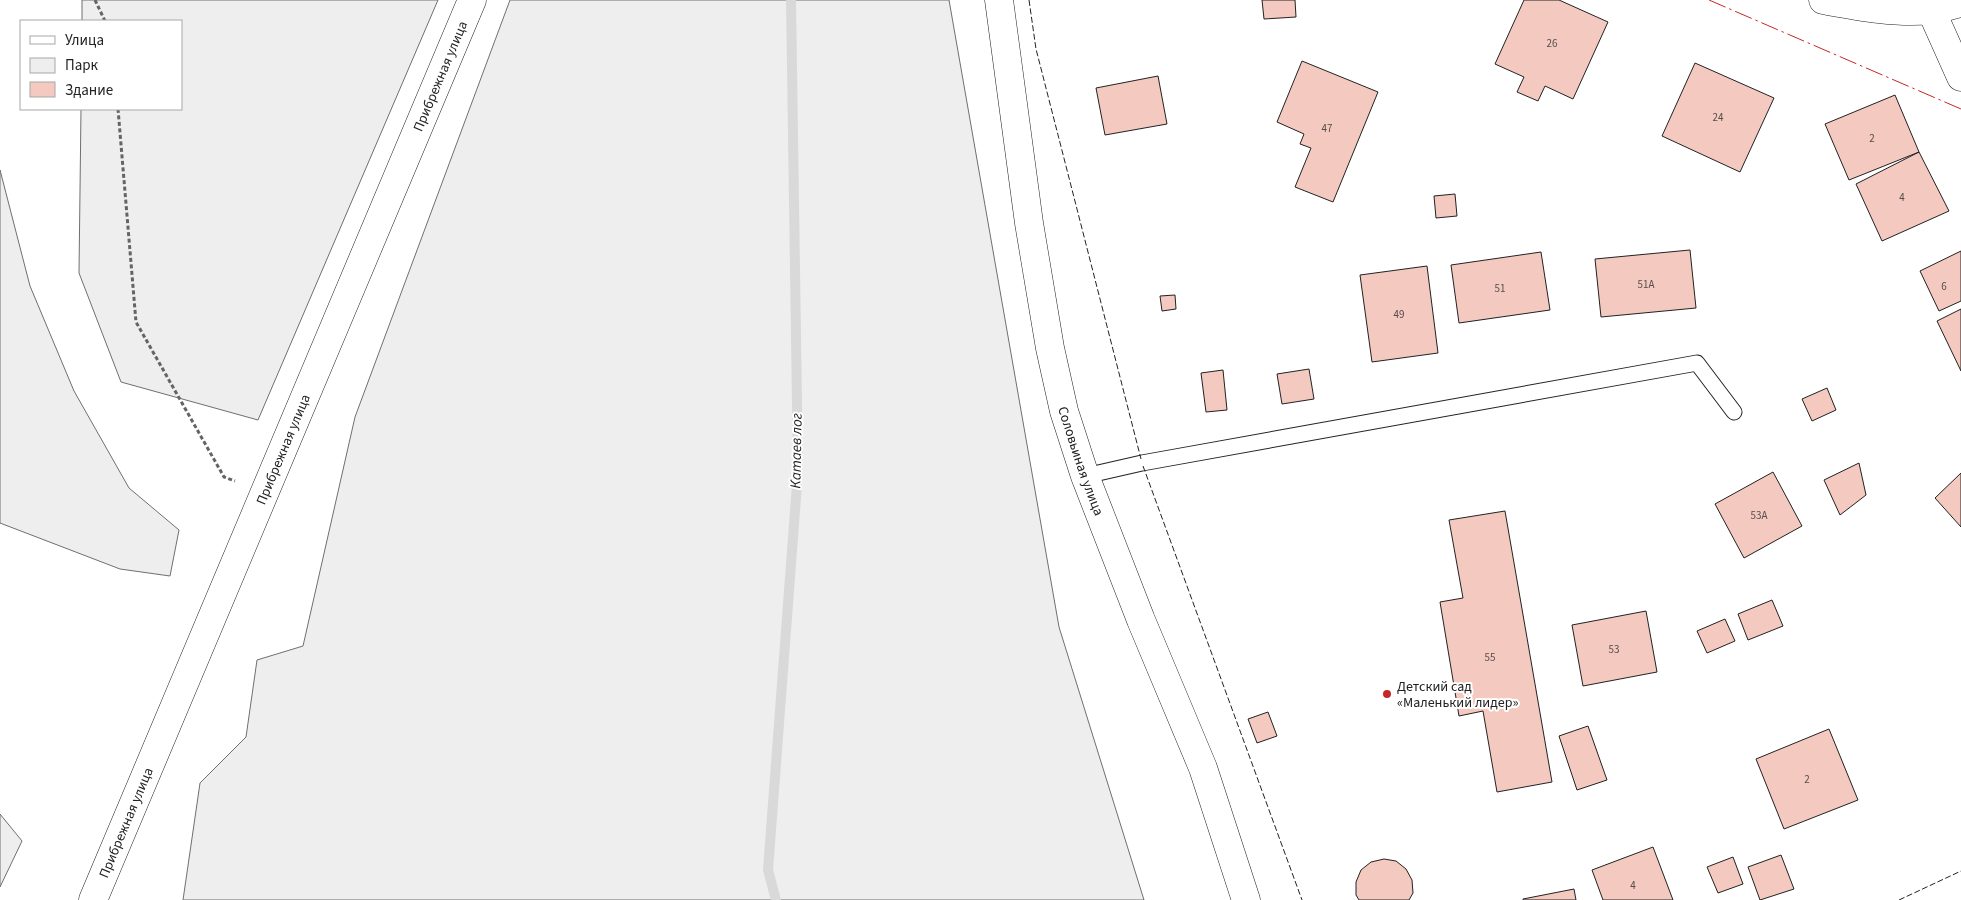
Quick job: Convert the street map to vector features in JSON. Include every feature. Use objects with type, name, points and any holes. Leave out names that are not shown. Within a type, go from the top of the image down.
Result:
[{"type":"street","name":"Прибрежная улица","points":[[93,900],[472,0]]},
{"type":"street","name":"Соловьиная улица","points":[[999,0],[1029,223],[1050,348],[1064,411],[1085,476],[1141,620],[1204,768],[1246,900]]},
{"type":"street","points":[[1823,0],[1866,8],[1931,10],[1961,3]]},
{"type":"street","points":[[1931,10],[1961,77]]},
{"type":"lane","points":[[1085,476],[1142,462],[1697,363],[1734,412]]},
{"type":"path","points":[[95,0],[105,20]]},
{"type":"path","points":[[118,110],[136,322],[224,477],[265,493]]},
{"type":"green space","points":[[82,0],[438,0],[258,420],[121,382],[79,273],[81,110],[182,110],[182,20],[82,20]]},
{"type":"green space","points":[[510,0],[949,0],[1059,627],[1144,900],[183,900],[200,783],[246,737],[257,660],[303,646],[355,417]]},
{"type":"green space","points":[[0,170],[30,286],[74,391],[129,488],[179,530],[170,576],[120,569],[0,523]]},
{"type":"green space","points":[[0,814],[22,841],[0,887]]},
{"type":"building","points":[[1262,0],[1295,0],[1296,17],[1264,19]]},
{"type":"building","points":[[1524,0],[1559,0],[1608,22],[1573,99],[1545,86],[1538,101],[1517,92],[1524,77],[1495,64]]},
{"type":"building","points":[[1302,61],[1378,92],[1333,202],[1295,187],[1311,148],[1300,144],[1304,134],[1277,122]]},
{"type":"building","points":[[1695,63],[1774,98],[1740,172],[1662,136]]},
{"type":"building","points":[[1158,76],[1167,124],[1105,135],[1096,88]]},
{"type":"building","points":[[1895,95],[1919,152],[1849,180],[1825,124]]},
{"type":"building","points":[[1919,152],[1949,211],[1882,241],[1856,184]]},
{"type":"building","points":[[1455,194],[1457,216],[1436,218],[1434,196]]},
{"type":"building","points":[[1690,250],[1696,308],[1601,317],[1595,259]]},
{"type":"building","points":[[1961,251],[1961,301],[1939,311],[1920,271]]},
{"type":"building","points":[[1541,252],[1550,310],[1459,323],[1451,265]]},
{"type":"building","points":[[1427,266],[1438,353],[1372,362],[1360,275]]},
{"type":"building","points":[[1175,295],[1176,309],[1162,311],[1160,296]]},
{"type":"building","points":[[1961,309],[1961,371],[1937,321]]},
{"type":"building","points":[[1309,369],[1314,399],[1282,404],[1277,374]]},
{"type":"building","points":[[1223,370],[1227,410],[1206,412],[1201,373]]},
{"type":"building","points":[[1827,388],[1836,410],[1812,421],[1802,399]]},
{"type":"building","points":[[1859,463],[1866,495],[1840,515],[1824,480]]},
{"type":"building","points":[[1773,472],[1802,526],[1744,558],[1715,504]]},
{"type":"building","points":[[1961,473],[1961,527],[1935,498]]},
{"type":"building","points":[[1505,511],[1552,782],[1497,792],[1483,711],[1459,716],[1440,602],[1463,598],[1449,520]]},
{"type":"building","points":[[1772,600],[1783,626],[1748,640],[1738,614]]},
{"type":"building","points":[[1646,611],[1657,672],[1583,686],[1572,625]]},
{"type":"building","points":[[1725,619],[1735,641],[1707,653],[1697,631]]},
{"type":"building","points":[[1268,712],[1277,736],[1257,743],[1248,719]]},
{"type":"building","points":[[1588,726],[1607,780],[1577,790],[1559,736]]},
{"type":"building","points":[[1829,729],[1858,800],[1784,829],[1756,759]]},
{"type":"building","points":[[1653,847],[1673,900],[1603,900],[1592,870]]},
{"type":"building","points":[[1781,855],[1794,889],[1760,900],[1748,867]]},
{"type":"building","points":[[1733,857],[1743,884],[1718,893],[1707,867]]},
{"type":"building","points":[[1384,859],[1396,861],[1406,869],[1412,880],[1413,893],[1409,900],[1359,900],[1356,895],[1356,882],[1361,870],[1371,862]]},
{"type":"building","points":[[1574,889],[1576,900],[1523,900],[1523,899]]},
{"type":"waterway","name":"Катаев лог","points":[[776,900],[768,870],[798,471],[791,0]]},
{"type":"fence","points":[[1029,0],[1036,49],[1141,459]]},
{"type":"fence","points":[[1143,466],[1302,900]]},
{"type":"fence","points":[[1899,900],[1961,871]]},
{"type":"power","points":[[1709,0],[1961,109]]},
{"type":"place","name":"Детский сад «Маленький лидер»","points":[[1387,694]]}]
